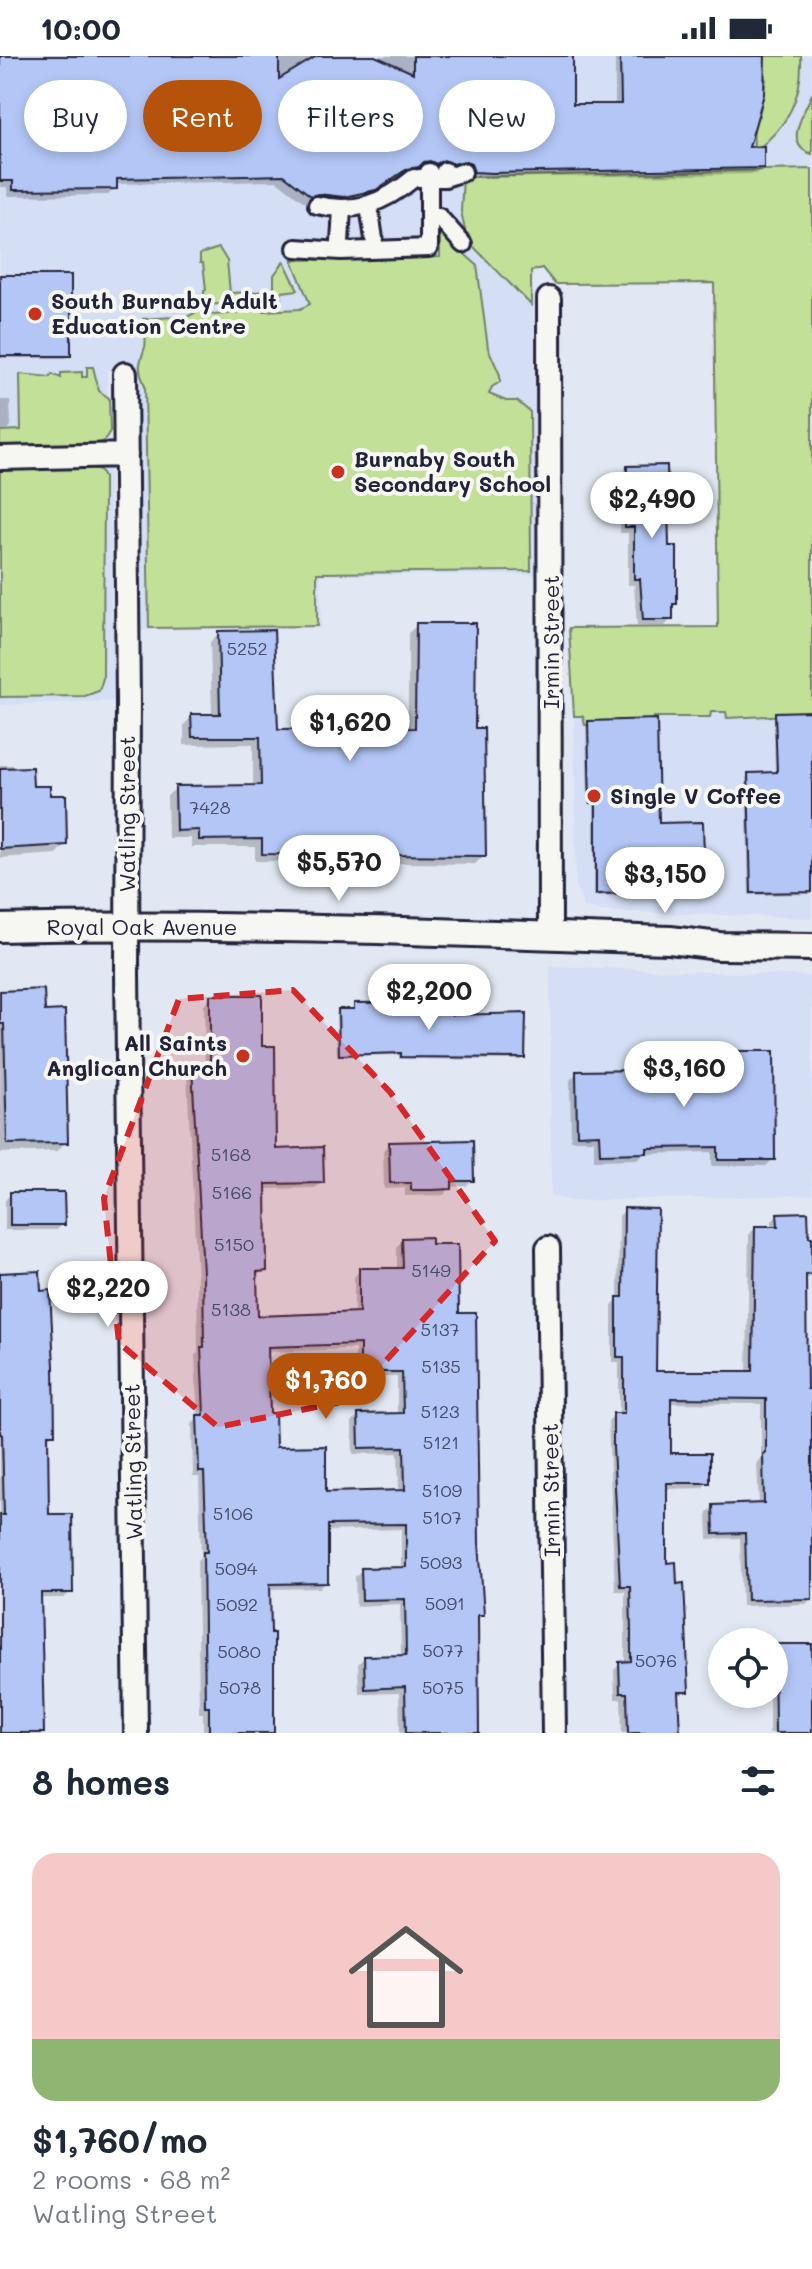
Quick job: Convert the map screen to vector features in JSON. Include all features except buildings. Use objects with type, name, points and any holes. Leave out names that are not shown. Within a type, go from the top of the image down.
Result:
[{"type":"street","points":[[317,205],[342,209],[369,206],[430,176],[463,172]]},
{"type":"street","points":[[296,248],[376,244],[429,248],[430,176]]},
{"type":"street","points":[[369,206],[376,244]]},
{"type":"street","points":[[340,246],[342,209]]},
{"type":"street","points":[[429,218],[439,217],[463,244]]},
{"type":"street","name":"Irmin Street","points":[[549,299],[550,937]]},
{"type":"street","name":"Watling Street","points":[[125,374],[127,926],[136,1733]]},
{"type":"street","points":[[0,458],[126,455]]},
{"type":"street","name":"Royal Oak Avenue","points":[[0,928],[316,927],[670,940],[719,946],[812,947]]},
{"type":"street","name":"Irmin Street","points":[[548,1248],[554,1733]]},
{"type":"highlighted area","points":[[293,990],[390,1092],[495,1241],[350,1400],[218,1427],[119,1343],[104,1198],[179,999]]},
{"type":"shaded area","name":"Burnaby South Secondary School","points":[[0,56],[812,56],[812,192],[533,265],[537,575],[321,575],[321,628],[140,630],[139,370],[107,370],[114,701],[0,705]]},
{"type":"shaded area","points":[[812,710],[812,918],[597,911],[583,906],[576,887],[574,716]]},
{"type":"shaded area","points":[[550,966],[812,976],[812,1195],[572,1201],[551,1196]]},
{"type":"green space","points":[[765,56],[801,56],[801,71],[791,110],[776,132],[754,152],[753,117],[759,116],[766,80],[754,78]]},
{"type":"green space","points":[[812,94],[812,154],[798,144],[797,136]]},
{"type":"green space","points":[[812,169],[812,714],[727,718],[726,712],[711,712],[710,717],[654,717],[653,723],[585,725],[583,716],[574,716],[569,628],[718,627],[714,283],[555,284],[542,268],[531,271],[531,305],[467,240],[461,211],[463,177]]},
{"type":"green space","points":[[440,232],[477,265],[488,348],[500,375],[500,382],[492,387],[489,394],[506,401],[517,401],[530,412],[531,571],[317,573],[317,626],[149,628],[145,386],[140,366],[146,344],[143,319],[189,316],[200,310],[214,315],[236,313],[233,309],[260,306],[264,311],[300,309],[310,304],[292,260],[440,257]]},
{"type":"green space","points":[[219,248],[227,261],[230,293],[274,291],[274,275],[284,261],[298,290],[282,292],[281,298],[209,305],[207,298],[204,298],[206,290],[200,254]]},
{"type":"green space","points":[[87,367],[93,367],[99,391],[109,398],[110,431],[104,441],[96,444],[0,446],[0,431],[21,430],[20,374],[50,377],[52,374],[61,378],[61,373],[82,372],[82,377],[87,377]]},
{"type":"green space","points":[[90,467],[100,470],[104,478],[103,678],[99,691],[85,696],[0,697],[0,468]]},
{"type":"place","name":"South Burnaby Adult Education Centre","points":[[35,314]]},
{"type":"place","name":"Burnaby South Secondary School","points":[[338,472]]},
{"type":"place","name":"Single V Coffee","points":[[594,796]]},
{"type":"place","name":"All Saints Anglican Church","points":[[243,1056]]}]
